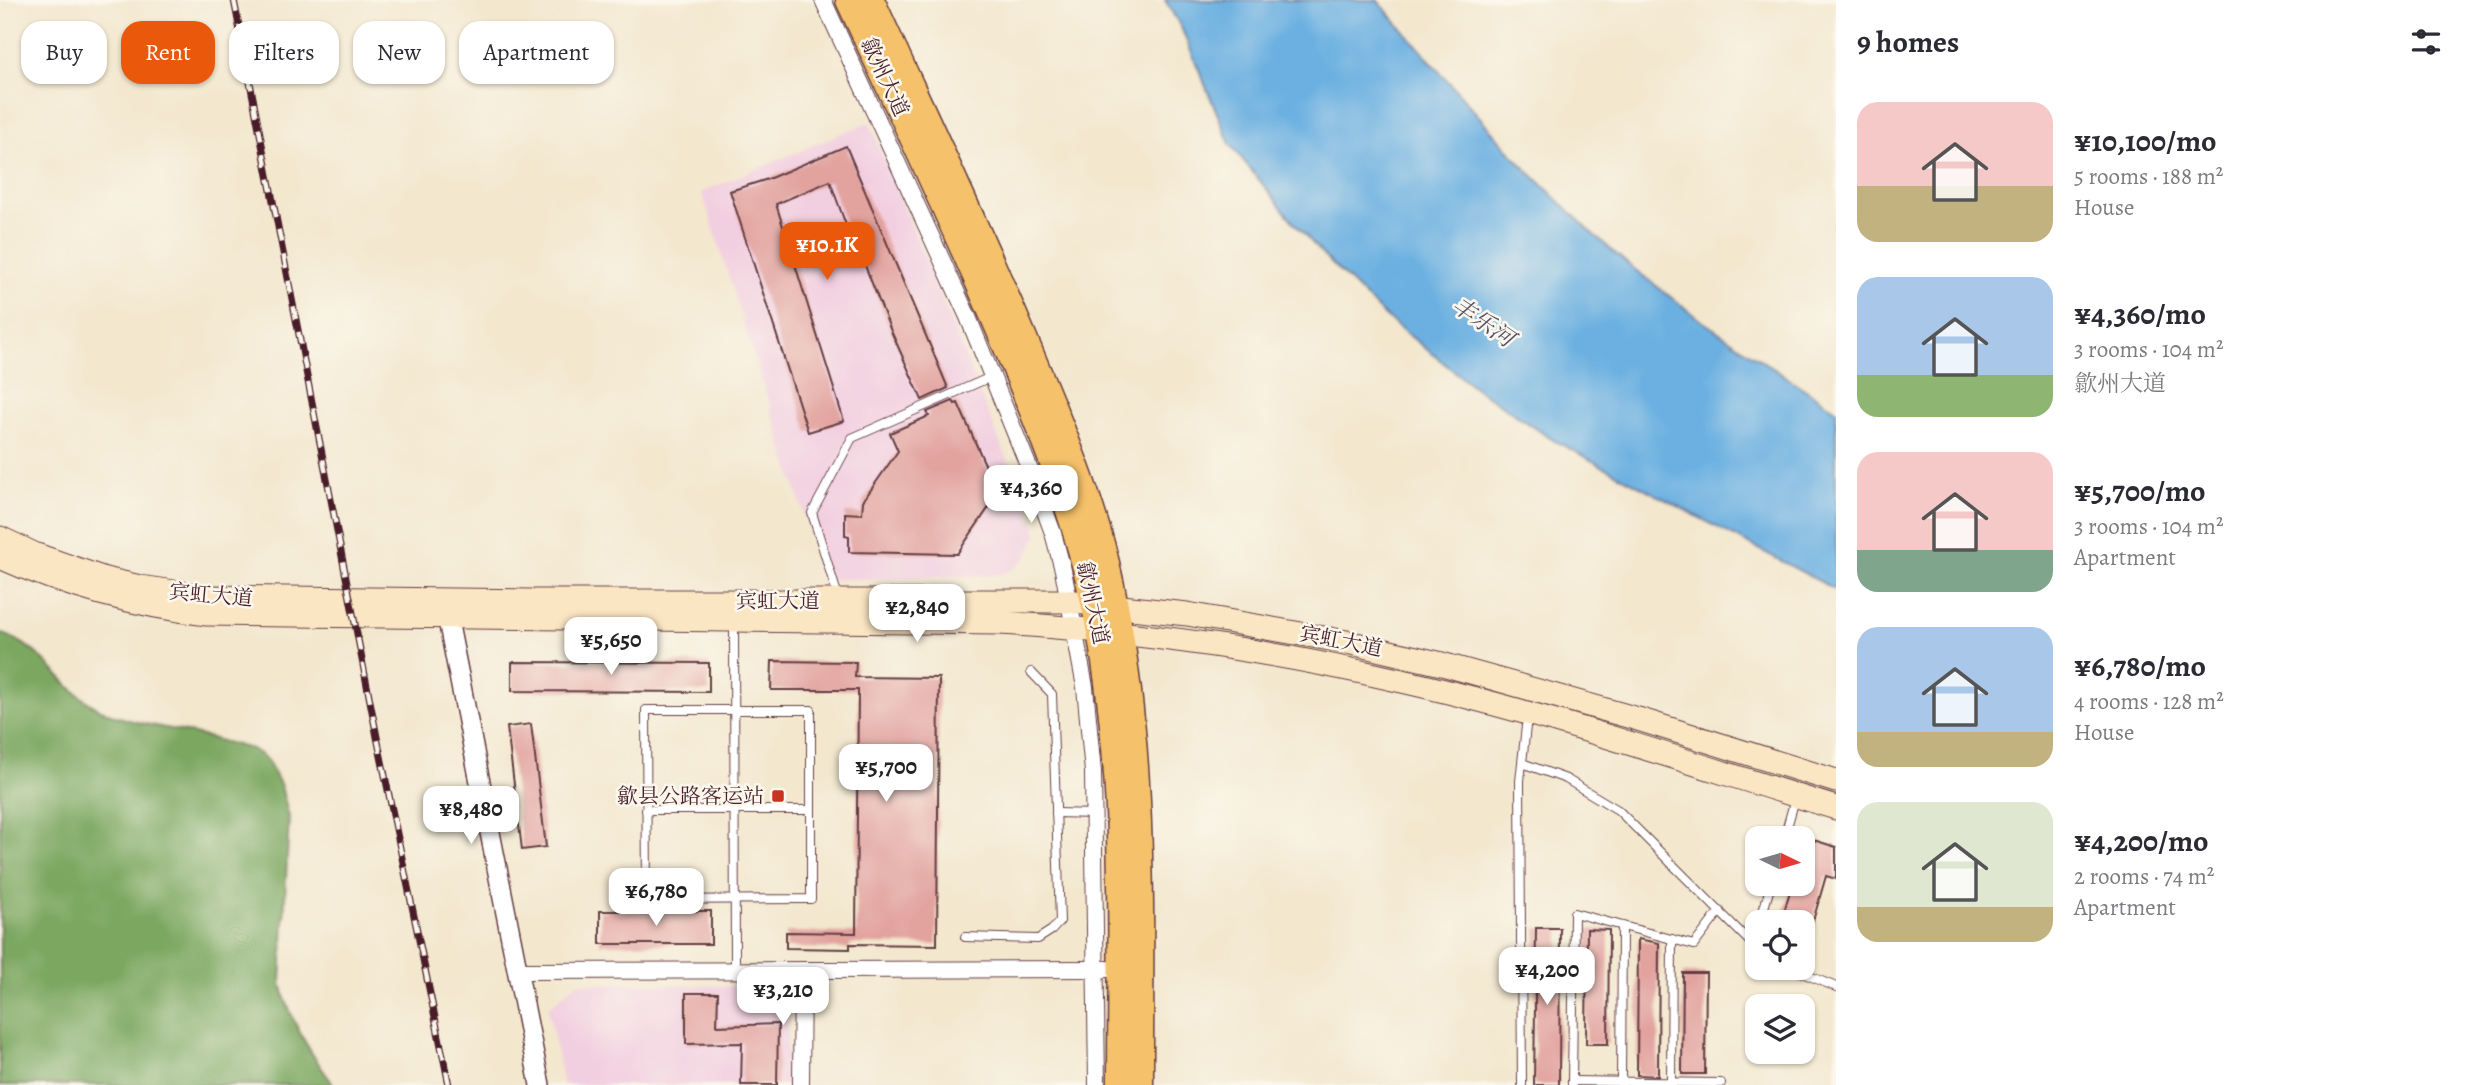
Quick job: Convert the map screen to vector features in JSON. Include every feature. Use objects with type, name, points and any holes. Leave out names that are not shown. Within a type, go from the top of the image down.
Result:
[{"type":"highway","name":"歙州大道","points":[[849,0],[960,240],[1023,387],[1076,526],[1109,684],[1117,770],[1108,969],[1121,1085]]},
{"type":"highway","name":"歙州大道","points":[[871,0],[998,277],[1041,380],[1094,520],[1093,604]]},
{"type":"highway","name":"歙州大道","points":[[1098,630],[1128,682],[1137,780],[1140,1085]]},
{"type":"main road","name":"宾虹大道","points":[[0,538],[34,554],[105,579],[176,593],[242,599],[734,619],[1000,623],[1098,630],[1236,648],[1342,667],[1436,689],[1836,808]]},
{"type":"main road","name":"宾虹大道","points":[[0,556],[64,583],[100,594],[173,610],[241,616],[446,608],[839,601],[1093,604],[1240,622],[1411,656],[1639,719],[1836,781]]},
{"type":"street","points":[[823,0],[993,376],[1053,533],[1093,604]]},
{"type":"street","points":[[446,608],[540,1085]]},
{"type":"street","points":[[1097,1085],[1108,969],[1090,730],[1098,630]]},
{"type":"street","points":[[517,971],[1108,969]]},
{"type":"street","points":[[801,1085],[802,970]]},
{"type":"lane","points":[[839,601],[812,513],[852,438],[993,376]]},
{"type":"lane","points":[[734,619],[735,970]]},
{"type":"lane","points":[[965,937],[1038,939],[1060,921],[1052,694],[1031,672]]},
{"type":"lane","points":[[646,710],[734,710],[811,710],[811,899],[647,900],[646,710]]},
{"type":"lane","points":[[1522,1085],[1520,781],[1527,714]]},
{"type":"lane","points":[[1522,762],[1566,779],[1618,810],[1745,937]]},
{"type":"lane","points":[[1787,826],[1796,796]]},
{"type":"lane","points":[[646,810],[811,810]]},
{"type":"lane","points":[[1056,813],[1095,814]]},
{"type":"lane","points":[[1720,911],[1694,945],[1574,913],[1572,1083],[1721,1083]]},
{"type":"lane","points":[[1620,1083],[1622,926]]},
{"type":"lane","points":[[1671,1084],[1672,939]]},
{"type":"lane","points":[[1815,978],[1836,987]]},
{"type":"shaded area","points":[[869,122],[1038,534],[1026,558],[1013,569],[999,575],[825,580],[702,192]]},
{"type":"shaded area","points":[[577,983],[773,987],[788,1010],[787,1085],[563,1085],[548,1008]]},
{"type":"green space","points":[[0,633],[30,648],[75,692],[101,710],[134,721],[252,749],[265,758],[281,786],[289,817],[281,983],[289,1010],[302,1037],[334,1085],[0,1085]]},
{"type":"water","name":"丰乐河","points":[[1165,0],[1377,0],[1519,162],[1594,235],[1702,321],[1836,410],[1836,590],[1553,440],[1474,387],[1385,316],[1323,255],[1230,144],[1181,27]]},
{"type":"building","points":[[846,146],[948,388],[922,400],[860,253],[857,254],[830,181],[776,204],[844,421],[808,432],[730,191],[768,179]]},
{"type":"building","points":[[953,401],[958,403],[998,494],[957,554],[849,552],[849,536],[845,535],[845,513],[862,514],[863,501],[898,451],[890,433],[929,416],[927,412]]},
{"type":"building","points":[[772,661],[856,662],[855,677],[939,678],[937,945],[850,944],[850,949],[786,948],[786,932],[856,933],[858,690],[771,690]]},
{"type":"building","points":[[512,662],[709,663],[709,692],[512,691]]},
{"type":"building","points":[[531,724],[546,847],[522,850],[507,727]]},
{"type":"building","points":[[1815,840],[1836,847],[1836,879],[1826,876],[1815,914],[1815,910],[1784,910],[1789,896],[1815,896]]},
{"type":"building","points":[[600,911],[711,911],[711,944],[600,944]]},
{"type":"building","points":[[1536,928],[1560,928],[1559,1085],[1534,1085]]},
{"type":"building","points":[[1587,929],[1609,930],[1608,1044],[1586,1044]]},
{"type":"building","points":[[1638,939],[1659,943],[1658,1076],[1637,1075]]},
{"type":"building","points":[[1683,973],[1706,973],[1705,1074],[1682,1074]]},
{"type":"building","points":[[686,993],[718,993],[717,1026],[778,1024],[777,1085],[741,1085],[742,1043],[686,1044]]},
{"type":"railway","points":[[234,0],[377,737],[449,1085]]},
{"type":"place","name":"歙县公路客运站","points":[[778,796]]}]
